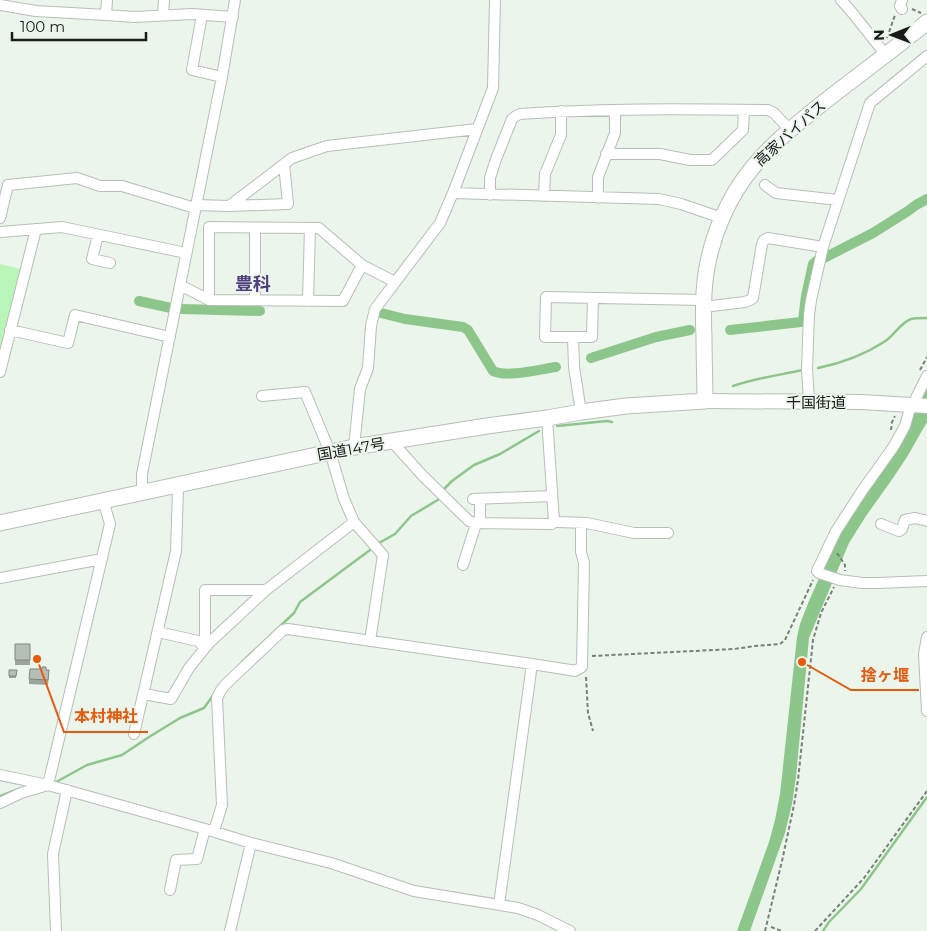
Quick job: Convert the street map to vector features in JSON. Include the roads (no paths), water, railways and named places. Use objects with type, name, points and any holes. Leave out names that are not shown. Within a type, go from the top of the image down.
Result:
[{"type":"highway","name":"高家バイパス","points":[[706,401],[703,304],[706,272],[722,218],[737,189],[769,149],[790,130],[833,94],[927,23]]},
{"type":"highway","name":"国道147号","points":[[0,523],[354,447],[626,406],[706,401]]},
{"type":"main road","name":"千国街道","points":[[706,401],[883,402],[919,405]]},
{"type":"street","points":[[106,15],[107,0]]},
{"type":"street","points":[[164,0],[164,15]]},
{"type":"street","points":[[142,492],[142,474],[222,77],[235,0]]},
{"type":"street","points":[[354,447],[360,389],[368,368],[372,317],[375,309],[440,223],[493,88],[495,0]]},
{"type":"street","points":[[841,0],[886,55]]},
{"type":"street","points":[[0,5],[36,12],[135,17],[192,14],[233,17]]},
{"type":"street","points":[[202,15],[192,70],[222,77]]},
{"type":"street","points":[[809,401],[807,370],[811,300],[823,247],[870,103],[927,56]]},
{"type":"street","points":[[490,195],[490,178],[496,159],[512,120],[520,114],[615,110],[768,110],[774,113],[790,130]]},
{"type":"street","points":[[598,198],[598,177],[615,133],[615,110]]},
{"type":"street","points":[[606,154],[660,154],[690,160],[712,160],[743,130],[744,110]]},
{"type":"street","points":[[544,196],[545,174],[560,134],[561,111]]},
{"type":"street","points":[[230,206],[292,158],[327,146],[477,129]]},
{"type":"street","points":[[0,218],[8,185],[77,178],[100,186],[122,186],[196,206],[288,204],[284,164]]},
{"type":"street","points":[[765,185],[776,193],[838,200]]},
{"type":"street","points":[[453,193],[659,200],[681,204],[722,218]]},
{"type":"street","points":[[0,232],[62,227],[186,253]]},
{"type":"street","points":[[209,300],[210,228],[319,228],[362,265],[395,282]]},
{"type":"street","points":[[255,300],[256,228]]},
{"type":"street","points":[[308,301],[310,228]]},
{"type":"street","points":[[0,372],[36,229]]},
{"type":"street","points":[[98,235],[92,259],[110,263]]},
{"type":"street","points":[[593,298],[592,337],[545,337],[546,297],[593,298],[703,304],[745,302],[753,298],[764,240],[768,238],[823,247]]},
{"type":"street","points":[[180,285],[209,300],[342,301],[362,265]]},
{"type":"street","points":[[10,330],[68,344],[75,314],[170,337]]},
{"type":"street","points":[[573,337],[574,367],[581,412]]},
{"type":"street","points":[[923,374],[919,405],[894,446],[836,531],[818,572],[846,582],[927,581]]},
{"type":"street","points":[[262,396],[305,392],[330,452],[344,500],[354,522],[382,555],[370,641]]},
{"type":"street","points":[[547,418],[554,521]]},
{"type":"street","points":[[394,441],[402,454],[456,510],[472,523],[552,524],[554,521],[593,524],[634,533],[668,533]]},
{"type":"street","points":[[134,734],[176,551],[178,490],[176,485]]},
{"type":"street","points":[[463,566],[475,527],[480,520],[476,499],[552,496]]},
{"type":"street","points":[[48,785],[110,524],[103,500]]},
{"type":"street","points":[[881,524],[899,531],[902,529],[905,520],[915,518],[927,521]]},
{"type":"street","points":[[144,694],[171,699],[189,668],[209,643],[266,590],[354,522]]},
{"type":"street","points":[[170,890],[176,860],[197,859],[222,805],[218,695],[223,687],[283,630],[288,629],[574,670],[582,662],[584,563],[581,552],[581,523]]},
{"type":"street","points":[[0,578],[102,559]]},
{"type":"street","points":[[205,648],[205,590],[266,590]]},
{"type":"street","points":[[158,632],[198,641],[205,648]]},
{"type":"street","points":[[927,638],[924,654],[927,711]]},
{"type":"street","points":[[499,905],[532,664]]},
{"type":"street","points":[[0,775],[67,790],[251,843],[331,863],[414,891],[518,908],[570,931]]},
{"type":"street","points":[[0,803],[21,793],[48,785]]},
{"type":"street","points":[[56,931],[53,854],[67,790]]},
{"type":"street","points":[[230,931],[251,843]]},
{"type":"waterway","points":[[824,258],[873,233],[927,199]]},
{"type":"waterway","points":[[730,330],[801,322],[803,320],[813,264],[818,260]]},
{"type":"waterway","points":[[139,301],[171,308]]},
{"type":"waterway","points":[[182,309],[260,311]]},
{"type":"waterway","points":[[381,313],[405,319],[463,327],[468,330],[493,371],[499,373],[506,374],[556,367]]},
{"type":"waterway","points":[[818,368],[861,355],[888,339],[904,323],[911,319],[927,318]]},
{"type":"waterway","points":[[591,358],[656,337],[690,330]]},
{"type":"waterway","points":[[733,386],[803,370]]},
{"type":"waterway","points":[[557,426],[612,422]]},
{"type":"waterway","points":[[443,490],[474,465],[500,454],[539,431]]},
{"type":"waterway","points":[[379,543],[395,534],[411,516],[441,498]]},
{"type":"waterway","points":[[242,662],[294,613],[300,602],[370,550]]},
{"type":"waterway","points":[[56,782],[87,765],[122,755],[180,718],[204,708],[214,694]]},
{"type":"waterway","points":[[0,796],[21,788]]},
{"type":"waterway","points":[[823,931],[829,922],[861,889],[927,797]]},
{"type":"place","name":"本村神社","points":[[37,659]]},
{"type":"place","name":"捨ヶ堰","points":[[802,662]]},
{"type":"district","name":"豊科","points":[[253,284]]}]
